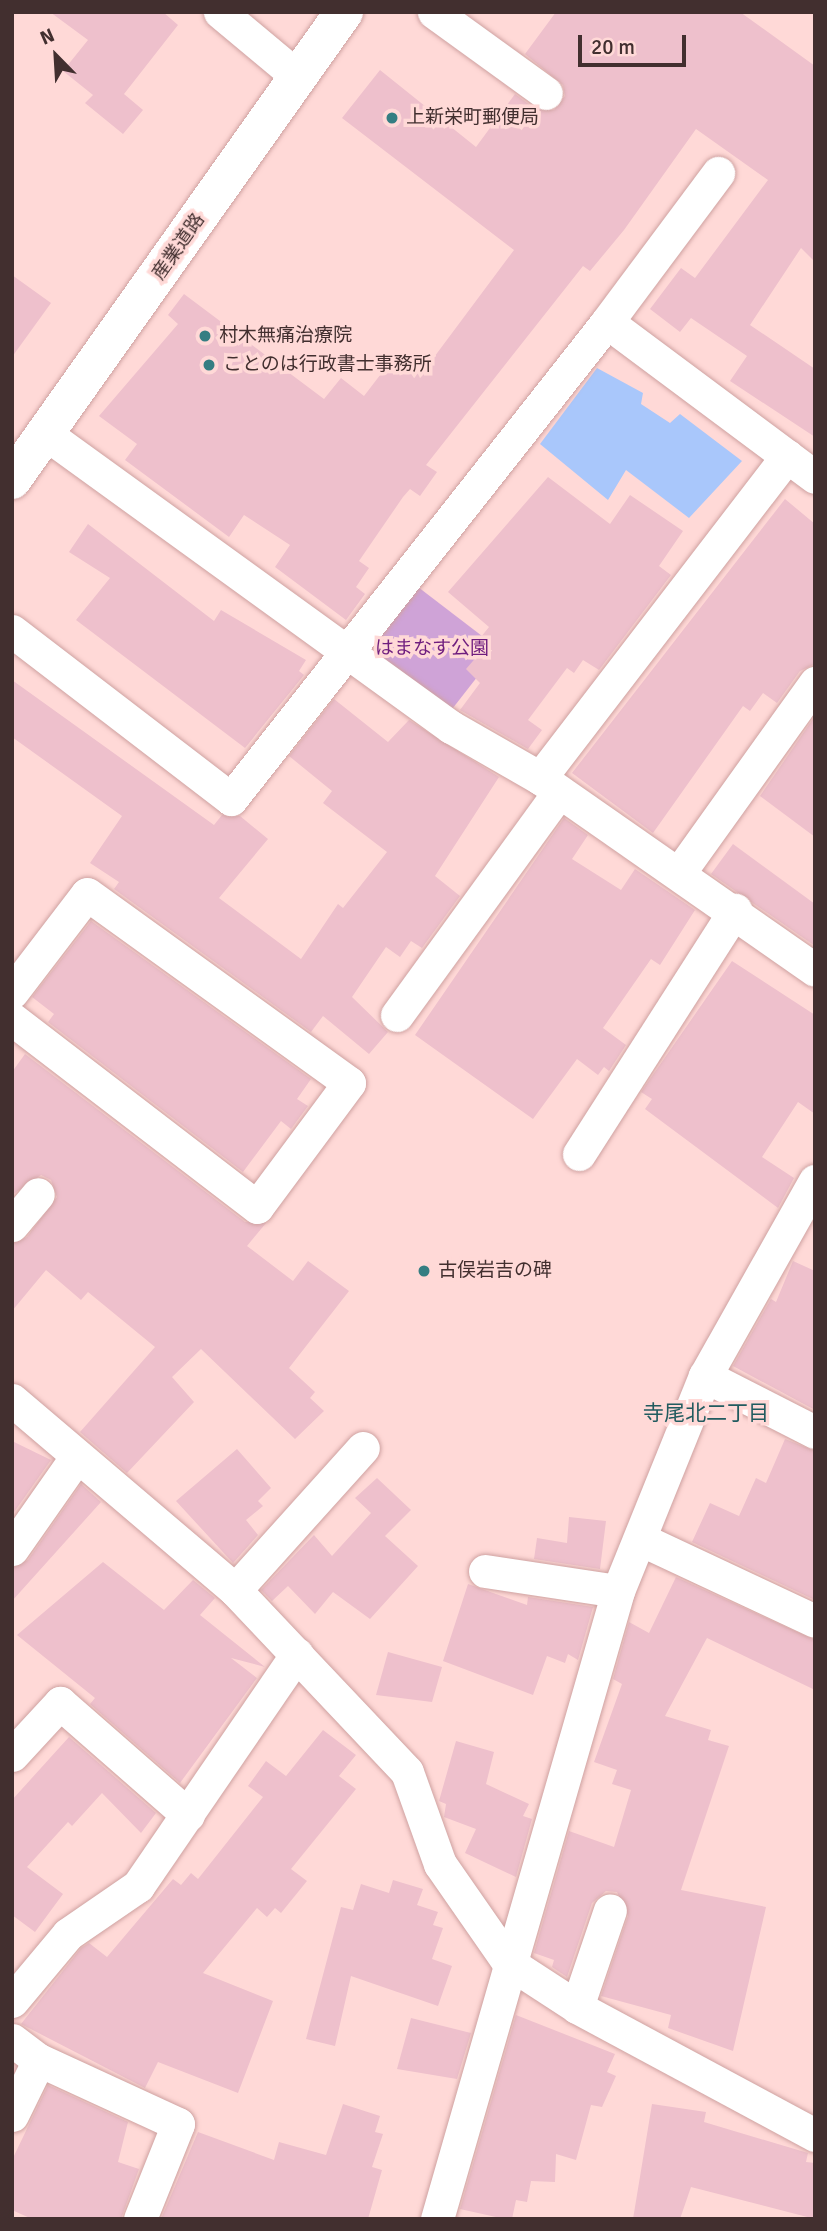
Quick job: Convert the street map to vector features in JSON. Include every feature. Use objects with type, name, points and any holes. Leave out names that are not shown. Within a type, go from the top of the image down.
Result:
[{"type":"street","points":[[220,12],[298,77]]},
{"type":"street","name":"産業道路","points":[[13,477],[344,12]]},
{"type":"street","points":[[434,12],[546,93]]},
{"type":"street","points":[[12,631],[231,799],[347,648],[607,321],[718,173]]},
{"type":"street","points":[[607,321],[815,477]]},
{"type":"street","points":[[46,434],[347,648],[451,727],[549,785],[735,910],[815,970]]},
{"type":"street","points":[[397,1014],[549,785],[787,456]]},
{"type":"street","points":[[679,873],[815,683]]},
{"type":"street","points":[[12,992],[87,894],[349,1083],[257,1207],[12,1019]]},
{"type":"street","points":[[579,1154],[735,910]]},
{"type":"street","points":[[436,2219],[508,1962],[618,1591],[705,1376],[812,1193]]},
{"type":"street","points":[[12,1225],[38,1194]]},
{"type":"street","points":[[705,1376],[815,1432]]},
{"type":"street","points":[[12,1400],[235,1590],[407,1772],[440,1864],[508,1962],[577,2007],[815,2135]]},
{"type":"street","points":[[235,1590],[363,1448]]},
{"type":"street","points":[[12,1549],[77,1456]]},
{"type":"street","points":[[640,1539],[815,1621]]},
{"type":"street","points":[[485,1571],[618,1591]]},
{"type":"street","points":[[18,1982],[68,1934],[138,1886],[297,1654]]},
{"type":"street","points":[[12,1755],[60,1703],[188,1815]]},
{"type":"street","points":[[577,2007],[610,1910]]},
{"type":"street","points":[[12,2040],[39,2060],[178,2124],[140,2219]]},
{"type":"street","points":[[12,2115],[39,2060]]},
{"type":"green space","name":"はまなす公園","points":[[418,587],[499,649],[449,713],[375,657],[375,642]]},
{"type":"water","points":[[597,368],[643,393],[641,404],[670,423],[680,414],[742,461],[689,518],[626,470],[608,500],[540,444]]},
{"type":"building","points":[[50,12],[163,12],[178,25],[124,94],[143,110],[123,134],[85,103],[93,95],[63,71],[88,40]]},
{"type":"building","points":[[556,12],[740,12],[815,66],[815,262],[801,248],[750,325],[815,369],[815,437],[730,381],[747,356],[691,318],[680,332],[650,309],[681,268],[695,278],[768,180],[696,129],[624,230],[590,271],[583,266],[426,465],[437,472],[420,496],[410,489],[403,497],[359,561],[369,568],[356,587],[365,594],[346,620],[275,567],[290,545],[244,515],[229,537],[125,460],[137,444],[99,416],[178,324],[168,315],[184,294],[324,399],[341,378],[364,396],[397,353],[423,372],[514,250],[342,118],[380,70],[476,147],[515,94],[535,109],[554,110],[565,96],[563,85],[525,54]]},
{"type":"building","points":[[12,275],[51,303],[12,357]]},
{"type":"building","points":[[548,477],[610,524],[630,495],[683,531],[659,566],[671,575],[599,670],[583,660],[574,673],[567,668],[528,720],[542,730],[528,749],[460,710],[480,683],[466,669],[479,654],[472,648],[489,627],[448,592]]},
{"type":"building","points":[[785,499],[815,524],[815,664],[800,671],[777,703],[763,693],[750,711],[743,706],[653,833],[572,773]]},
{"type":"building","points":[[88,524],[214,621],[221,610],[306,660],[299,671],[304,675],[245,748],[76,620],[110,578],[69,552]]},
{"type":"building","points":[[12,680],[214,825],[222,815],[240,816],[268,839],[219,898],[301,959],[338,904],[343,908],[387,852],[323,803],[332,791],[289,756],[334,699],[388,742],[409,720],[499,777],[435,876],[460,896],[422,948],[411,941],[400,957],[386,947],[352,997],[388,1032],[369,1054],[323,1016],[311,1032],[114,889],[119,882],[90,863],[122,816],[12,737]]},
{"type":"building","points":[[815,716],[815,837],[760,796]]},
{"type":"building","points":[[564,818],[588,835],[572,859],[621,890],[635,869],[695,910],[660,965],[651,959],[603,1028],[626,1045],[609,1071],[604,1067],[598,1075],[577,1059],[533,1119],[415,1035]]},
{"type":"building","points":[[733,844],[815,904],[815,946],[711,874]]},
{"type":"building","points":[[91,921],[311,1079],[297,1099],[308,1106],[291,1129],[281,1121],[243,1172],[48,1022],[54,1014],[32,997]]},
{"type":"building","points":[[732,961],[815,1015],[815,1114],[798,1102],[762,1157],[794,1178],[778,1208],[645,1109],[652,1099],[641,1092]]},
{"type":"building","points":[[25,1054],[245,1222],[266,1223],[247,1246],[293,1281],[308,1261],[349,1291],[289,1368],[315,1392],[310,1398],[324,1411],[295,1439],[201,1349],[172,1377],[194,1402],[127,1473],[80,1432],[155,1347],[88,1292],[81,1300],[46,1270],[12,1311],[12,1244],[27,1237],[57,1197],[51,1180],[41,1175],[12,1195],[12,1072]]},
{"type":"building","points":[[793,1261],[815,1271],[815,1410],[733,1366],[771,1299],[776,1302]]},
{"type":"building","points":[[785,1439],[815,1451],[815,1600],[692,1542],[710,1503],[739,1516],[756,1478],[766,1483]]},
{"type":"building","points":[[12,1441],[51,1460],[12,1515]]},
{"type":"building","points":[[237,1449],[271,1488],[258,1501],[263,1506],[246,1520],[258,1535],[233,1563],[176,1501]]},
{"type":"building","points":[[377,1478],[411,1510],[385,1536],[418,1566],[370,1619],[333,1592],[315,1614],[288,1586],[272,1601],[261,1590],[314,1535],[332,1556],[371,1513],[355,1498]]},
{"type":"building","points":[[81,1484],[101,1502],[12,1601],[12,1568],[28,1560]]},
{"type":"building","points":[[569,1517],[606,1521],[600,1569],[534,1559],[537,1538],[567,1543]]},
{"type":"building","points":[[103,1562],[164,1610],[193,1580],[215,1598],[200,1615],[265,1667],[231,1658],[257,1678],[180,1783],[90,1704],[95,1698],[17,1635]]},
{"type":"building","points":[[676,1577],[815,1640],[815,1690],[707,1638],[665,1716],[711,1730],[708,1740],[729,1746],[681,1890],[766,1907],[733,2051],[668,2028],[671,2015],[601,1996],[628,1916],[617,1892],[606,1891],[592,1903],[567,1977],[552,1967],[554,1960],[534,1953],[569,1831],[614,1847],[631,1790],[612,1784],[617,1770],[594,1762],[622,1684],[613,1679],[629,1622],[649,1633]]},
{"type":"building","points":[[468,1584],[527,1605],[528,1597],[593,1607],[578,1660],[568,1654],[565,1663],[547,1656],[533,1695],[443,1661]]},
{"type":"building","points":[[388,1652],[442,1667],[432,1702],[376,1695]]},
{"type":"building","points":[[323,1730],[356,1755],[339,1776],[356,1789],[291,1869],[307,1881],[281,1913],[275,1908],[267,1917],[257,1908],[203,1973],[273,2001],[238,2093],[158,2062],[145,2088],[21,2024],[81,1948],[89,1943],[107,1957],[173,1879],[181,1885],[191,1873],[198,1879],[263,1797],[248,1786],[266,1761],[286,1776]]},
{"type":"building","points":[[69,1737],[156,1813],[141,1833],[102,1793],[72,1826],[68,1822],[27,1867],[63,1894],[35,1932],[12,1915],[12,1800]]},
{"type":"building","points":[[456,1741],[494,1752],[486,1784],[529,1804],[523,1816],[532,1819],[516,1877],[465,1853],[476,1829],[444,1817],[446,1804],[439,1801]]},
{"type":"building","points":[[393,1880],[423,1889],[417,1905],[438,1912],[433,1925],[443,1928],[432,1959],[452,1966],[438,2006],[351,1976],[335,2046],[306,2039],[341,1907],[353,1910],[361,1884],[389,1893]]},
{"type":"building","points":[[516,2015],[615,2054],[607,2072],[616,2076],[602,2107],[591,2105],[576,2160],[556,2154],[555,2182],[531,2181],[527,2202],[516,2200],[512,2219],[505,2219],[460,2209]]},
{"type":"building","points":[[411,2018],[471,2033],[457,2079],[397,2069]]},
{"type":"building","points":[[48,2085],[128,2122],[118,2162],[139,2169],[121,2219],[32,2219],[12,2210],[12,2160]]},
{"type":"building","points":[[343,2104],[380,2116],[375,2132],[383,2134],[372,2167],[382,2170],[368,2219],[161,2219],[198,2132],[274,2160],[279,2142],[326,2155]]},
{"type":"building","points":[[652,2104],[706,2112],[704,2122],[808,2153],[806,2162],[815,2163],[815,2219],[691,2187],[680,2219],[633,2219]]},
{"type":"place","name":"上新栄町郵便局","points":[[392,118]]},
{"type":"place","name":"村木無痛治療院","points":[[205,336]]},
{"type":"place","name":"ことのは行政書士事務所","points":[[209,365]]},
{"type":"place","name":"古俣岩吉の碑","points":[[424,1271]]},
{"type":"district","name":"寺尾北二丁目","points":[[706,1413]]}]
